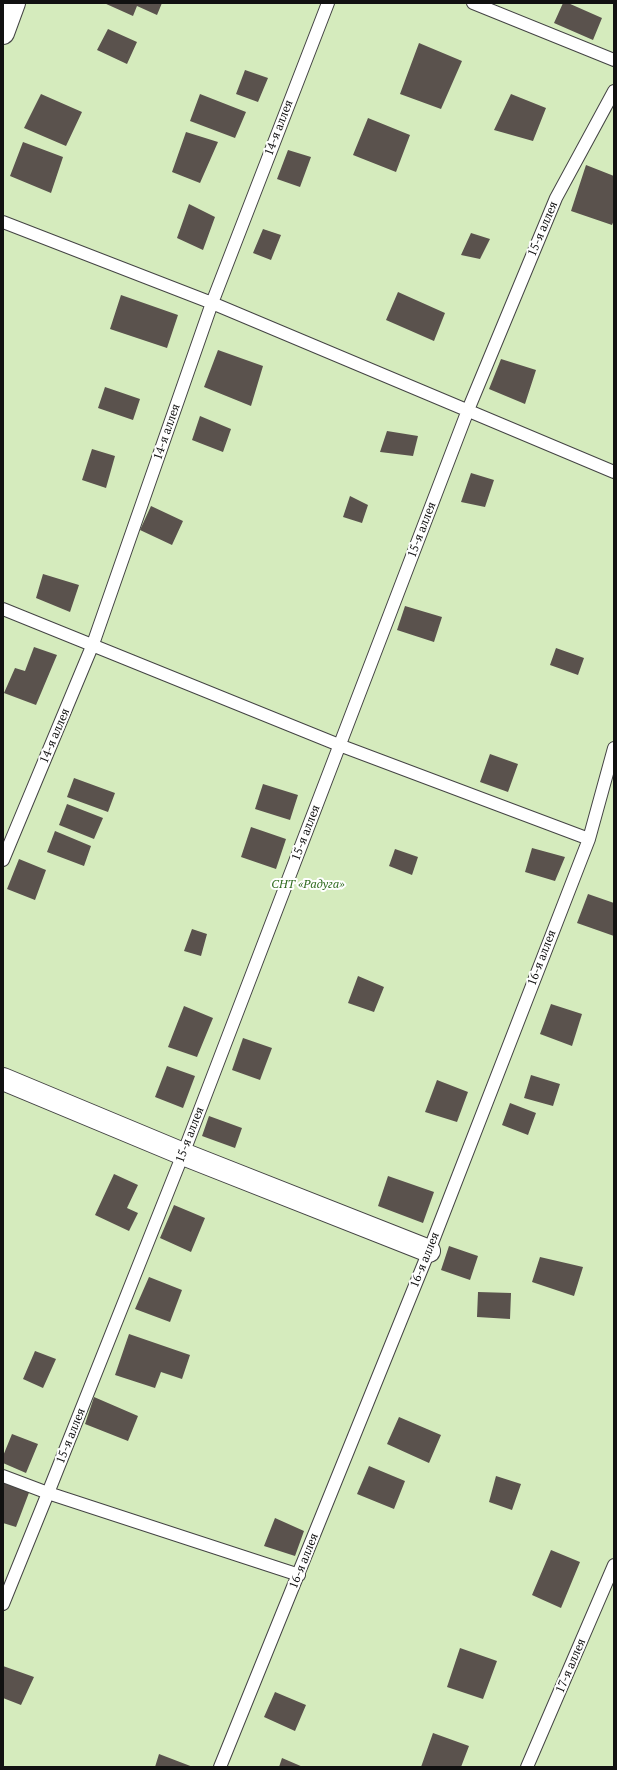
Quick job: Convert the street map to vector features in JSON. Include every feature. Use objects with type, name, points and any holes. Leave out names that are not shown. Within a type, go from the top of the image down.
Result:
[{"type":"street","points":[[3,33],[14,3]]},
{"type":"street","points":[[3,1079],[183,1154],[429,1251]]},
{"type":"lane","name":"14-я аллея","points":[[3,860],[93,644],[212,303],[328,3]]},
{"type":"lane","points":[[473,3],[614,60]]},
{"type":"lane","name":"15-я аллея","points":[[3,1604],[183,1154],[468,410],[556,198],[614,90]]},
{"type":"lane","points":[[3,222],[212,303],[614,472]]},
{"type":"lane","points":[[3,609],[93,644],[339,745],[589,839]]},
{"type":"lane","name":"16-я аллея","points":[[220,1767],[429,1251],[589,839],[614,748]]},
{"type":"lane","points":[[3,1476],[48,1493],[299,1575]]},
{"type":"lane","name":"17-я аллея","points":[[527,1767],[614,1567]]},
{"type":"green space","name":"СНТ «Радуга»","points":[[3,3],[614,3],[614,1767],[3,1767]]},
{"type":"building","points":[[104,3],[162,3],[157,15],[137,6],[133,16]]},
{"type":"building","points":[[563,3],[568,3],[602,18],[593,40],[554,23]]},
{"type":"building","points":[[108,29],[137,42],[127,64],[97,50]]},
{"type":"building","points":[[419,43],[462,61],[441,109],[400,94]]},
{"type":"building","points":[[245,70],[268,78],[258,102],[236,94]]},
{"type":"building","points":[[41,94],[82,112],[66,146],[24,128]]},
{"type":"building","points":[[200,94],[246,112],[235,138],[190,121]]},
{"type":"building","points":[[511,94],[546,108],[533,141],[494,130]]},
{"type":"building","points":[[368,118],[410,135],[396,172],[353,155]]},
{"type":"building","points":[[186,132],[218,142],[200,183],[172,172]]},
{"type":"building","points":[[23,142],[63,157],[51,193],[10,176]]},
{"type":"building","points":[[288,150],[311,157],[300,187],[277,179]]},
{"type":"building","points":[[586,165],[614,176],[614,220],[612,225],[571,211]]},
{"type":"building","points":[[189,204],[215,217],[203,250],[177,238]]},
{"type":"building","points":[[263,229],[281,235],[271,260],[253,253]]},
{"type":"building","points":[[471,233],[490,239],[480,259],[461,255]]},
{"type":"building","points":[[398,292],[445,313],[434,341],[386,320]]},
{"type":"building","points":[[121,295],[178,315],[167,348],[110,329]]},
{"type":"building","points":[[218,350],[263,366],[251,406],[204,387]]},
{"type":"building","points":[[501,359],[536,370],[525,404],[489,389]]},
{"type":"building","points":[[105,387],[140,399],[133,420],[98,408]]},
{"type":"building","points":[[200,416],[231,429],[223,452],[192,440]]},
{"type":"building","points":[[387,431],[418,436],[413,456],[380,452]]},
{"type":"building","points":[[92,449],[115,456],[106,488],[82,480]]},
{"type":"building","points":[[471,473],[494,480],[485,507],[461,502]]},
{"type":"building","points":[[350,496],[368,505],[362,523],[343,517]]},
{"type":"building","points":[[151,506],[183,521],[172,545],[140,530]]},
{"type":"building","points":[[43,574],[79,585],[70,612],[36,598]]},
{"type":"building","points":[[405,606],[442,617],[434,642],[397,630]]},
{"type":"building","points":[[34,647],[57,655],[36,705],[4,693],[15,668],[25,671]]},
{"type":"building","points":[[556,648],[584,658],[578,675],[550,665]]},
{"type":"building","points":[[490,754],[518,764],[508,792],[480,782]]},
{"type":"building","points":[[74,778],[115,793],[108,812],[67,797]]},
{"type":"building","points":[[263,784],[298,795],[290,820],[255,809]]},
{"type":"building","points":[[67,804],[103,818],[94,839],[59,825]]},
{"type":"building","points":[[251,827],[286,839],[276,869],[241,857]]},
{"type":"building","points":[[55,831],[91,846],[84,866],[47,852]]},
{"type":"building","points":[[532,848],[565,857],[555,881],[525,872]]},
{"type":"building","points":[[395,849],[418,857],[412,875],[389,866]]},
{"type":"building","points":[[19,859],[46,870],[35,900],[7,889]]},
{"type":"building","points":[[588,894],[614,903],[614,936],[577,923]]},
{"type":"building","points":[[192,929],[207,934],[201,956],[184,951]]},
{"type":"building","points":[[358,976],[384,987],[374,1012],[348,1003]]},
{"type":"building","points":[[551,1004],[582,1014],[572,1046],[540,1034]]},
{"type":"building","points":[[184,1006],[213,1018],[197,1057],[168,1047]]},
{"type":"building","points":[[243,1038],[272,1048],[260,1080],[232,1070]]},
{"type":"building","points":[[167,1066],[195,1076],[183,1108],[155,1097]]},
{"type":"building","points":[[531,1075],[560,1084],[553,1106],[524,1098]]},
{"type":"building","points":[[437,1080],[468,1092],[457,1122],[425,1112]]},
{"type":"building","points":[[510,1103],[536,1113],[528,1135],[502,1125]]},
{"type":"building","points":[[209,1116],[242,1128],[235,1148],[202,1136]]},
{"type":"building","points":[[114,1174],[138,1185],[127,1208],[138,1213],[129,1231],[95,1215]]},
{"type":"building","points":[[388,1176],[434,1192],[423,1223],[378,1206]]},
{"type":"building","points":[[174,1205],[205,1218],[191,1252],[160,1238]]},
{"type":"building","points":[[449,1246],[478,1256],[470,1280],[441,1270]]},
{"type":"building","points":[[540,1257],[583,1267],[574,1296],[532,1282]]},
{"type":"building","points":[[149,1277],[182,1290],[170,1322],[135,1309]]},
{"type":"building","points":[[478,1292],[511,1293],[510,1319],[477,1317]]},
{"type":"building","points":[[129,1334],[190,1355],[182,1379],[161,1372],[155,1388],[115,1375]]},
{"type":"building","points":[[35,1351],[56,1359],[43,1388],[23,1379]]},
{"type":"building","points":[[94,1397],[138,1416],[128,1441],[85,1424]]},
{"type":"building","points":[[399,1417],[441,1435],[429,1463],[387,1444]]},
{"type":"building","points":[[12,1434],[38,1444],[26,1473],[3,1463],[3,1456]]},
{"type":"building","points":[[369,1466],[405,1481],[394,1509],[357,1494]]},
{"type":"building","points":[[496,1476],[521,1484],[512,1510],[489,1502]]},
{"type":"building","points":[[5,1480],[30,1490],[16,1527],[3,1523],[3,1486]]},
{"type":"building","points":[[275,1518],[304,1531],[295,1556],[264,1546]]},
{"type":"building","points":[[551,1550],[580,1562],[561,1608],[532,1595]]},
{"type":"building","points":[[460,1648],[497,1661],[483,1699],[447,1687]]},
{"type":"building","points":[[3,1666],[34,1677],[21,1705],[3,1698]]},
{"type":"building","points":[[275,1692],[306,1705],[295,1731],[264,1717]]},
{"type":"building","points":[[433,1733],[469,1746],[461,1767],[421,1767]]},
{"type":"building","points":[[159,1754],[193,1767],[155,1767]]},
{"type":"building","points":[[282,1758],[303,1767],[279,1767]]}]
